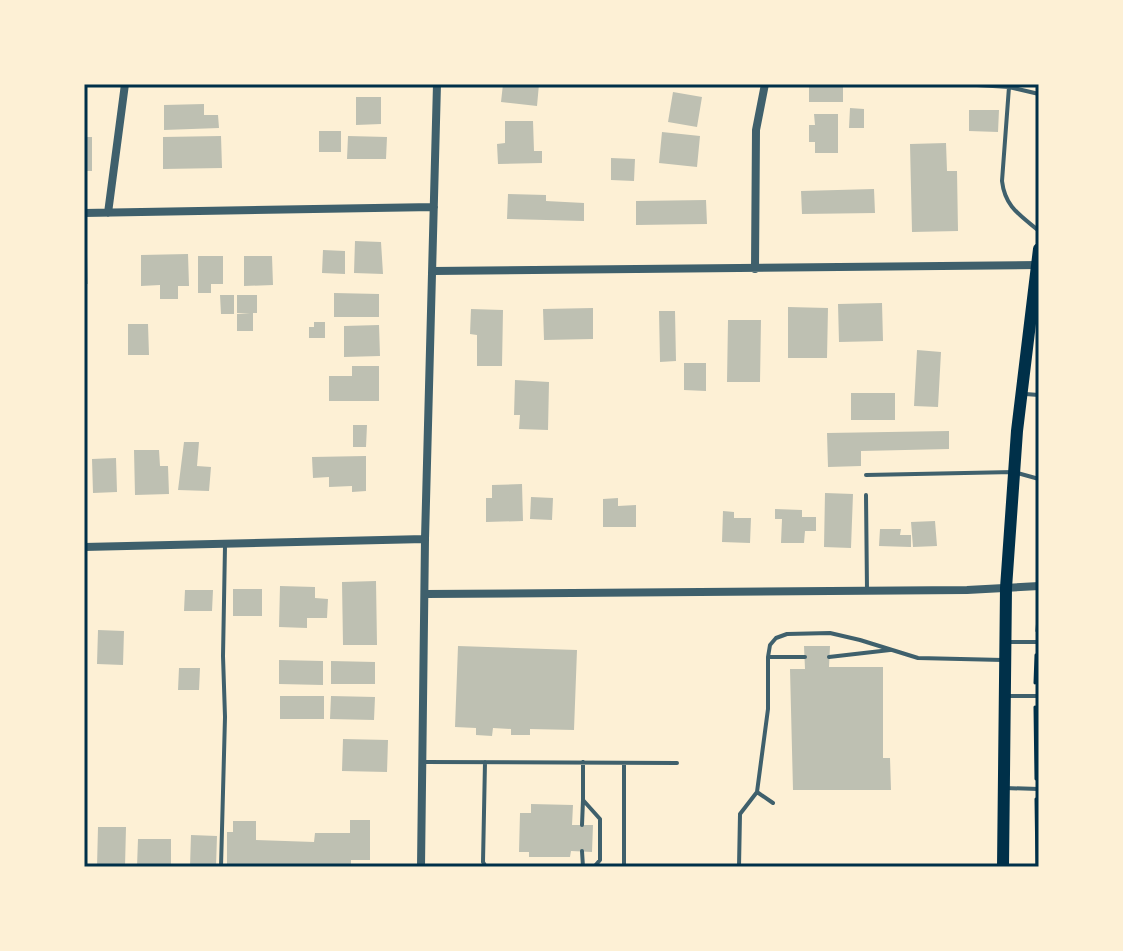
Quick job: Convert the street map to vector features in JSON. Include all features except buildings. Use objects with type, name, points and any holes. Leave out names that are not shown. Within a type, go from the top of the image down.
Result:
[{"type":"main road","points":[[1003,867],[1006,588],[1021,393],[1039,249]]},
{"type":"street","points":[[108,213],[125,84]]},
{"type":"street","points":[[421,867],[425,539],[437,84]]},
{"type":"street","points":[[755,269],[756,130],[765,84]]},
{"type":"street","points":[[84,213],[434,207]]},
{"type":"street","points":[[433,271],[1038,265]]},
{"type":"street","points":[[84,547],[425,539]]},
{"type":"street","points":[[426,594],[1039,586]]},
{"type":"lane","points":[[961,84],[1009,87],[1039,94]]},
{"type":"lane","points":[[1009,87],[1002,181],[1004,195],[1010,206],[1039,231]]},
{"type":"lane","points":[[1021,393],[1039,395]]},
{"type":"lane","points":[[866,475],[1014,472],[1039,479]]},
{"type":"lane","points":[[866,495],[867,590]]},
{"type":"lane","points":[[221,867],[225,544]]},
{"type":"lane","points":[[739,867],[740,814],[757,792],[768,709],[768,657],[770,645],[776,638],[787,634],[830,633],[918,658],[1005,660]]},
{"type":"lane","points":[[1005,642],[1038,642]]},
{"type":"lane","points":[[829,657],[892,649]]},
{"type":"lane","points":[[768,657],[805,657]]},
{"type":"lane","points":[[1004,696],[1037,696]]},
{"type":"lane","points":[[421,761],[677,763]]},
{"type":"lane","points":[[484,865],[485,762]]},
{"type":"lane","points":[[582,825],[583,762]]},
{"type":"lane","points":[[624,763],[624,867]]},
{"type":"lane","points":[[1003,788],[1038,789]]},
{"type":"lane","points":[[757,792],[773,803]]},
{"type":"lane","points":[[583,800],[600,819],[600,860],[594,867]]},
{"type":"lane","points":[[582,851],[583,867]]},
{"type":"path","points":[[1037,867],[1039,603]]}]
